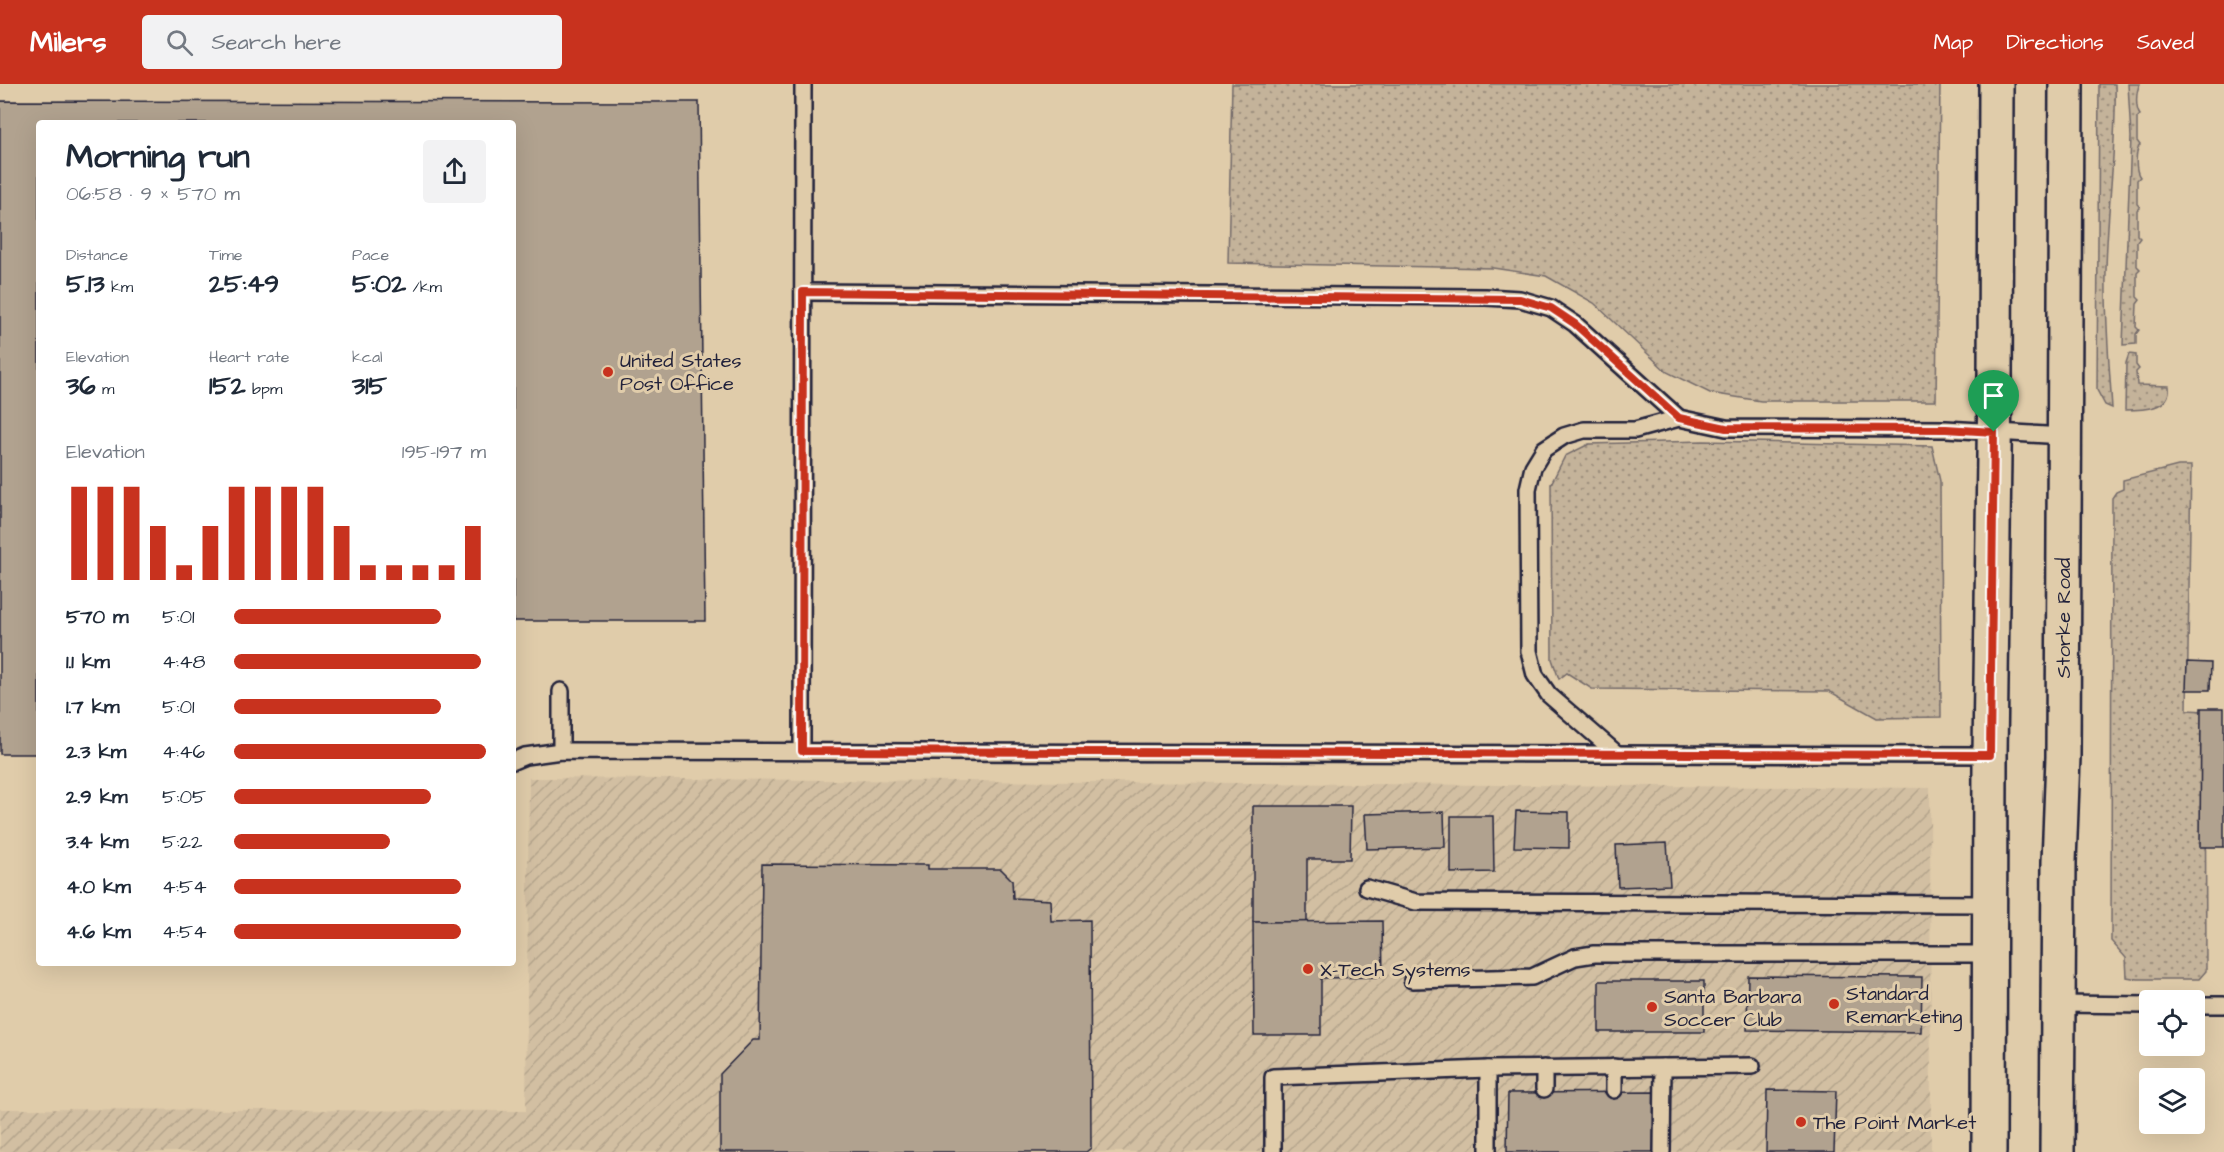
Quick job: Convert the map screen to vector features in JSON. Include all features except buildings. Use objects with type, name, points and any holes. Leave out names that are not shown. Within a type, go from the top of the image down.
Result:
[{"type":"main road","points":[[1989,1152],[1996,84]]},
{"type":"main road","name":"Storke Road","points":[[2057,1152],[2059,862],[2063,745],[2066,84]]},
{"type":"lane","points":[[802,751],[803,84]]},
{"type":"lane","points":[[803,292],[1520,299],[1551,308],[1575,324],[1679,418]]},
{"type":"lane","points":[[1616,753],[1549,695],[1535,675],[1529,651],[1528,489],[1533,467],[1544,449],[1564,436],[1584,430],[1635,430],[1679,418],[1726,428],[1946,429],[2064,436]]},
{"type":"lane","points":[[561,691],[561,751]]},
{"type":"lane","points":[[516,760],[525,756],[561,751],[1990,755]]},
{"type":"lane","points":[[1367,888],[1416,902],[1989,904]]},
{"type":"lane","points":[[1412,980],[1532,978],[1575,957],[1594,954],[1989,954]]},
{"type":"lane","points":[[2058,1004],[2139,1005]]},
{"type":"lane","points":[[2205,1005],[2224,1005]]},
{"type":"lane","points":[[1273,1152],[1273,1077],[1488,1069],[1752,1066]]},
{"type":"lane","points":[[1614,1067],[1614,1090]]},
{"type":"lane","points":[[1662,1152],[1663,1067]]},
{"type":"lane","points":[[1544,1068],[1544,1089]]},
{"type":"lane","points":[[1488,1069],[1488,1152]]},
{"type":"shaded area","points":[[1232,84],[1940,84],[1936,401],[1761,401],[1710,393],[1667,372],[1594,303],[1546,276],[1493,268],[1228,263]]},
{"type":"shaded area","points":[[2099,84],[2115,84],[2115,131],[2106,271],[2112,408],[2105,405],[2097,390]]},
{"type":"shaded area","points":[[2128,84],[2140,84],[2137,100],[2140,115],[2137,118],[2137,141],[2140,145],[2136,161],[2140,177],[2137,180],[2137,204],[2140,207],[2137,210],[2137,235],[2140,238],[2137,242],[2137,266],[2140,269],[2137,272],[2137,297],[2140,300],[2137,304],[2136,327],[2139,330],[2136,334],[2136,344],[2123,345],[2131,137]]},
{"type":"shaded area","points":[[2129,354],[2136,355],[2136,365],[2139,369],[2136,372],[2137,385],[2169,386],[2169,394],[2161,404],[2147,409],[2125,410],[2126,363]]},
{"type":"shaded area","points":[[1703,441],[1932,446],[1940,481],[1941,717],[1877,718],[1829,691],[1592,689],[1567,673],[1559,679],[1552,659],[1551,484],[1565,456],[1589,444]]},
{"type":"shaded area","points":[[2178,466],[2191,466],[2187,710],[2205,711],[2206,971],[2199,979],[2138,979],[2127,977],[2126,958],[2111,941],[2112,498],[2116,492],[2123,489],[2123,480]]},
{"type":"shaded area","points":[[529,778],[1930,788],[1931,1152],[0,1152],[0,1109],[526,1111]]},
{"type":"place","name":"United States Post Office","points":[[608,372]]},
{"type":"place","name":"X-Tech Systems","points":[[1308,969]]},
{"type":"place","name":"Standard Remarketing","points":[[1834,1004]]},
{"type":"place","name":"Santa Barbara Soccer Club","points":[[1652,1007]]},
{"type":"place","name":"The Point Market","points":[[1801,1122]]},
{"type":"route","points":[[803,292],[1520,299],[1551,308],[1575,324],[1679,418],[1726,428],[1946,429],[1994,432],[1990,755],[802,751],[803,292]]}]
